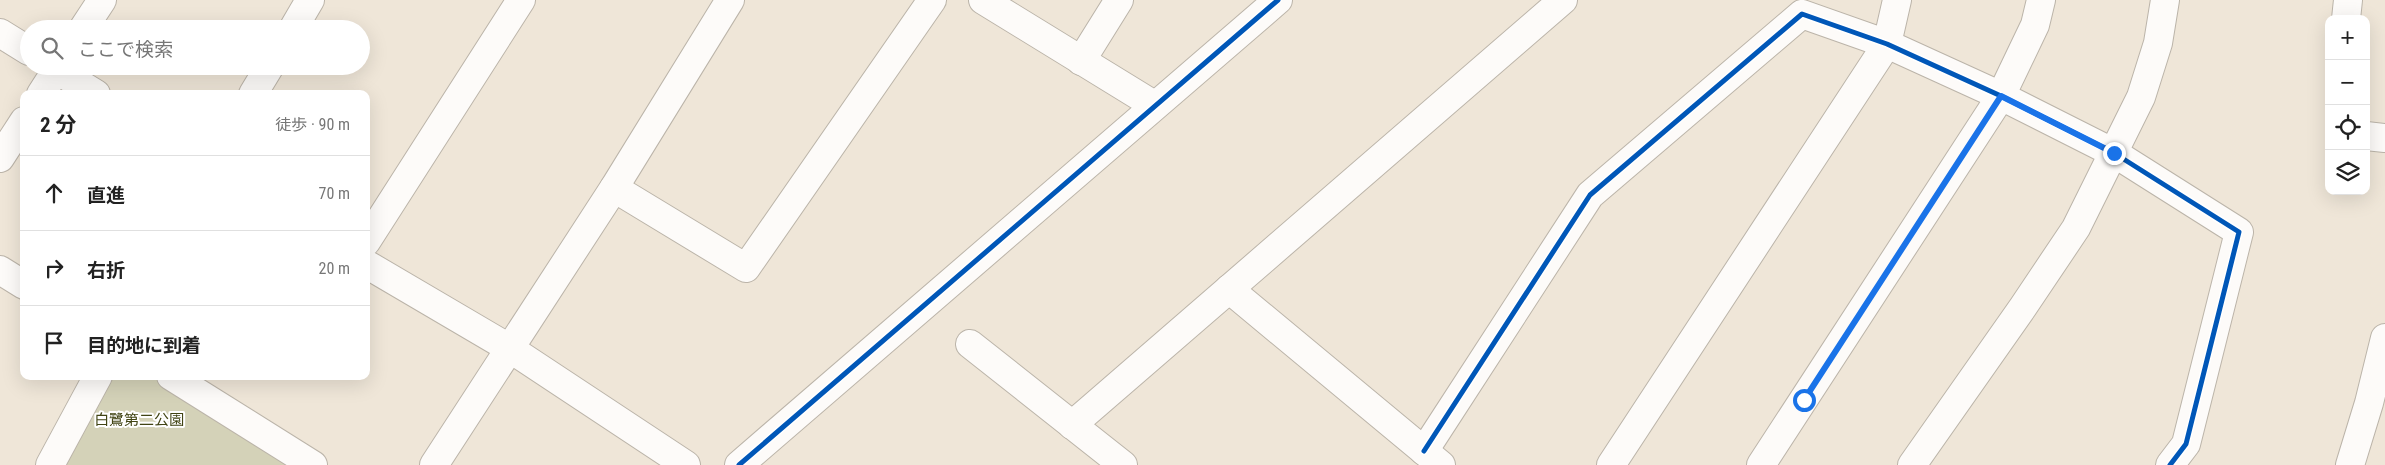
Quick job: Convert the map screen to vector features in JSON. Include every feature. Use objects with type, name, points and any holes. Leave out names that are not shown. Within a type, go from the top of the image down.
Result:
[{"type":"street","points":[[89,20],[102,0]]},
{"type":"street","points":[[298,20],[310,0]]},
{"type":"street","points":[[370,236],[521,0]]},
{"type":"street","points":[[434,465],[614,188],[730,0]]},
{"type":"street","points":[[614,188],[746,268],[932,0]]},
{"type":"street","points":[[983,0],[1154,105]]},
{"type":"street","points":[[1081,61],[1119,0]]},
{"type":"street","points":[[739,465],[894,334],[1154,105],[1278,0]]},
{"type":"street","points":[[1072,425],[1563,0]]},
{"type":"street","points":[[1611,465],[1887,44],[1897,0]]},
{"type":"street","points":[[1761,465],[2001,96],[2035,25],[2041,0]]},
{"type":"street","points":[[1912,465],[2076,228],[2141,97],[2158,43],[2165,0]]},
{"type":"street","points":[[2346,15],[2348,0]]},
{"type":"street","points":[[1229,289],[1432,458],[1590,196],[1802,14],[1887,44],[2001,96],[2114,153],[2239,232],[2184,454],[2170,465]]},
{"type":"street","points":[[0,33],[20,46]]},
{"type":"street","points":[[44,90],[52,75]]},
{"type":"street","points":[[68,75],[90,90]]},
{"type":"street","points":[[255,90],[265,75]]},
{"type":"street","points":[[0,158],[20,127]]},
{"type":"street","points":[[2370,136],[2385,138]]},
{"type":"street","points":[[370,266],[510,348],[686,465]]},
{"type":"street","points":[[0,270],[20,282]]},
{"type":"street","points":[[2350,465],[2369,403],[2385,338]]},
{"type":"street","points":[[970,344],[1122,465]]},
{"type":"street","points":[[50,465],[96,380]]},
{"type":"street","points":[[177,380],[313,465]]},
{"type":"green space","name":"白鷺第二公園","points":[[107,380],[159,380],[294,465],[60,465]]},
{"type":"cycle path","points":[[739,465],[1278,0]]},
{"type":"cycle path","points":[[1424,451],[1590,195],[1802,14],[1887,44],[2001,96],[2114,153],[2239,232],[2186,444],[2170,465]]},
{"type":"route","points":[[1804,400],[2001,96],[2114,153]]}]
